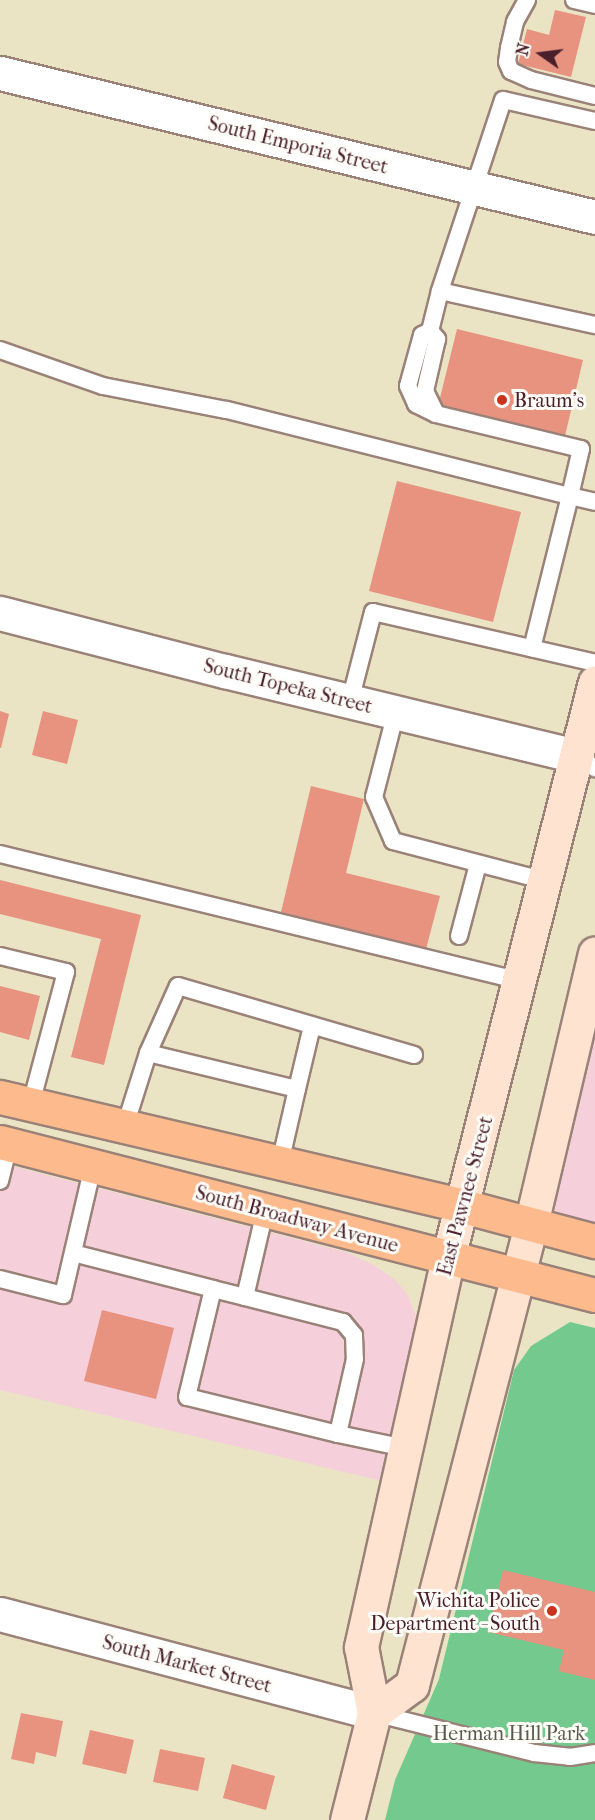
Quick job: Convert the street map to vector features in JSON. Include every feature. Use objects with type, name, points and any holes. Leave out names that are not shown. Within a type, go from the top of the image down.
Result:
[{"type":"main road","name":"East Pawnee Street","points":[[347,1820],[374,1713],[361,1647],[448,1258],[545,881],[589,760],[595,682]]},
{"type":"main road","points":[[374,1713],[412,1685],[531,1224],[595,953]]},
{"type":"main road","points":[[15,1101],[463,1206],[595,1241]]},
{"type":"main road","name":"South Broadway Avenue","points":[[4,1143],[595,1296]]},
{"type":"street","name":"South Emporia Street","points":[[0,73],[595,217]]},
{"type":"street","name":"South Topeka Street","points":[[0,613],[589,760]]},
{"type":"street","name":"South Market Street","points":[[0,1614],[374,1713]]},
{"type":"lane","points":[[527,0],[515,22],[509,48],[507,62],[511,71],[531,80],[595,96]]},
{"type":"lane","points":[[574,0],[595,5]]},
{"type":"lane","points":[[532,648],[581,449],[436,414],[416,404],[408,386],[422,335],[430,331],[440,291],[503,100],[595,121]]},
{"type":"lane","points":[[440,291],[595,325]]},
{"type":"lane","points":[[0,350],[103,386],[226,410],[595,502]]},
{"type":"lane","points":[[350,701],[374,612],[595,663]]},
{"type":"lane","points":[[396,712],[375,797],[393,841],[545,881]]},
{"type":"lane","points":[[0,854],[520,981]]},
{"type":"lane","points":[[459,936],[478,864]]},
{"type":"lane","points":[[0,956],[66,972],[15,1101]]},
{"type":"lane","points":[[125,1126],[148,1053],[178,986],[414,1055]]},
{"type":"lane","points":[[280,1163],[312,1026]]},
{"type":"lane","points":[[148,1053],[297,1089]]},
{"type":"lane","points":[[0,1181],[4,1143]]},
{"type":"lane","points":[[0,1278],[63,1295],[93,1166]]},
{"type":"lane","points":[[245,1298],[265,1211]]},
{"type":"lane","points":[[73,1253],[343,1322],[354,1335],[355,1359],[338,1434]]},
{"type":"lane","points":[[213,1289],[187,1397],[405,1448]]},
{"type":"lane","points":[[374,1713],[534,1753],[570,1757],[595,1753]]},
{"type":"shaded area","points":[[595,978],[595,1238],[531,1224]]},
{"type":"shaded area","points":[[0,1163],[346,1252],[374,1265],[395,1280],[408,1295],[418,1322],[382,1481],[0,1390]]},
{"type":"green space","name":"Herman Hill Park","points":[[570,1322],[595,1328],[595,1820],[385,1820],[395,1780],[439,1679],[514,1370],[531,1346]]},
{"type":"building","points":[[555,10],[586,17],[571,77],[518,64],[527,29],[549,35]]},
{"type":"building","points":[[457,329],[583,360],[564,440],[437,410]]},
{"type":"building","points":[[397,481],[521,512],[493,622],[369,591]]},
{"type":"building","points":[[0,711],[9,714],[1,748],[0,748]]},
{"type":"building","points":[[43,711],[78,720],[67,764],[32,755]]},
{"type":"building","points":[[311,786],[364,799],[346,873],[440,896],[426,949],[281,912]]},
{"type":"building","points":[[0,880],[141,915],[104,1065],[71,1057],[101,939],[0,914]]},
{"type":"building","points":[[0,986],[40,996],[29,1040],[0,1032]]},
{"type":"building","points":[[102,1310],[174,1328],[156,1399],[84,1381]]},
{"type":"building","points":[[503,1570],[595,1592],[595,1680],[559,1671],[564,1650],[488,1632]]},
{"type":"building","points":[[21,1713],[63,1721],[56,1757],[36,1752],[34,1764],[11,1759]]},
{"type":"building","points":[[90,1730],[134,1740],[126,1774],[82,1764]]},
{"type":"building","points":[[160,1749],[205,1758],[198,1791],[153,1782]]},
{"type":"building","points":[[232,1764],[275,1776],[266,1810],[223,1798]]},
{"type":"place","name":"Braum's","points":[[502,400]]},
{"type":"place","name":"Wichita Police Department - South","points":[[552,1611]]}]
